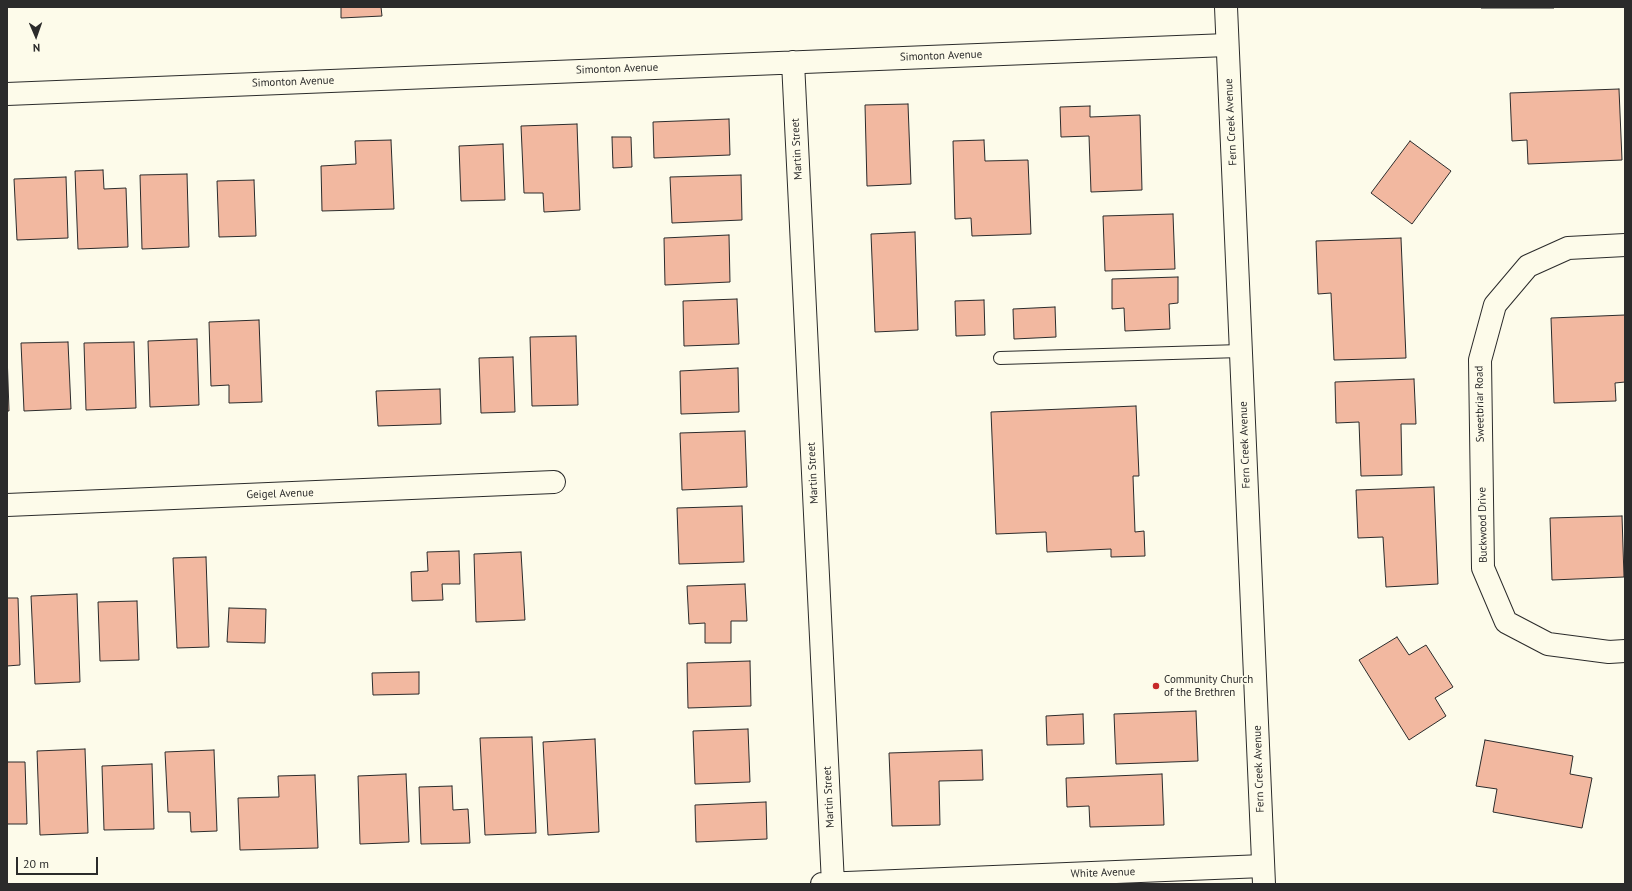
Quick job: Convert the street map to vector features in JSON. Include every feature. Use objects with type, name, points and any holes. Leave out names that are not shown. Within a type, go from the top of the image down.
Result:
[{"type":"street","name":"Fern Creek Avenue","points":[[1226,7],[1264,875]]},
{"type":"street","name":"Simonton Avenue","points":[[7,94],[1227,45]]},
{"type":"street","name":"Martin Street","points":[[793,62],[833,884]]},
{"type":"street","name":"Sweetbriar Road","points":[[1482,466],[1480,360],[1495,305],[1528,266],[1568,248],[1625,245]]},
{"type":"street","name":"Buckwood Drive","points":[[1482,466],[1483,568],[1506,622],[1548,644],[1610,652],[1625,651]]},
{"type":"street","name":"Geigel Avenue","points":[[7,506],[554,482]]},
{"type":"street","name":"White Avenue","points":[[822,884],[1264,875]]},
{"type":"lane","points":[[1000,358],[1241,351]]},
{"type":"building","points":[[341,7],[381,7],[382,16],[341,18]]},
{"type":"building","points":[[1554,7],[1554,8],[1481,8]]},
{"type":"building","points":[[1619,89],[1622,160],[1528,164],[1527,140],[1512,141],[1510,93]]},
{"type":"building","points":[[908,104],[911,184],[867,186],[865,105]]},
{"type":"building","points":[[1090,106],[1090,117],[1140,115],[1142,190],[1091,192],[1089,136],[1061,137],[1060,107]]},
{"type":"building","points":[[729,119],[730,155],[654,158],[653,122]]},
{"type":"building","points":[[577,124],[580,210],[544,212],[543,193],[524,193],[521,126]]},
{"type":"building","points":[[612,137],[631,137],[632,167],[613,168]]},
{"type":"building","points":[[391,140],[394,209],[322,211],[321,166],[356,164],[355,141]]},
{"type":"building","points":[[984,140],[985,161],[1028,160],[1031,234],[972,236],[971,218],[955,219],[953,141]]},
{"type":"building","points":[[1410,141],[1451,171],[1412,224],[1371,193]]},
{"type":"building","points":[[503,144],[505,200],[461,201],[459,146]]},
{"type":"building","points":[[103,170],[104,189],[126,188],[128,247],[78,249],[75,171]]},
{"type":"building","points":[[187,174],[189,247],[142,249],[140,175]]},
{"type":"building","points":[[741,175],[742,220],[672,223],[670,177]]},
{"type":"building","points":[[66,177],[68,238],[17,240],[14,179]]},
{"type":"building","points":[[254,180],[256,236],[219,237],[217,181]]},
{"type":"building","points":[[1173,214],[1175,269],[1105,271],[1103,216]]},
{"type":"building","points":[[915,232],[918,330],[875,332],[871,234]]},
{"type":"building","points":[[729,235],[730,282],[665,285],[664,238]]},
{"type":"building","points":[[1401,238],[1406,358],[1334,360],[1331,293],[1318,294],[1316,241]]},
{"type":"building","points":[[1178,277],[1178,303],[1169,304],[1170,329],[1125,331],[1124,308],[1112,309],[1112,279]]},
{"type":"building","points":[[737,299],[739,344],[684,346],[683,301]]},
{"type":"building","points":[[984,300],[985,335],[956,336],[955,301]]},
{"type":"building","points":[[1055,307],[1056,337],[1014,339],[1013,309]]},
{"type":"building","points":[[1625,315],[1625,382],[1615,383],[1616,401],[1554,403],[1551,318]]},
{"type":"building","points":[[259,320],[262,402],[229,403],[229,385],[211,386],[209,322]]},
{"type":"building","points":[[576,336],[578,405],[532,406],[530,337]]},
{"type":"building","points":[[197,339],[199,405],[150,407],[148,341]]},
{"type":"building","points":[[68,342],[71,409],[24,411],[21,343]]},
{"type":"building","points":[[134,342],[136,408],[86,410],[84,343]]},
{"type":"building","points":[[7,353],[9,411],[7,411]]},
{"type":"building","points":[[513,357],[515,412],[481,413],[479,358]]},
{"type":"building","points":[[738,368],[739,412],[681,414],[680,371]]},
{"type":"building","points":[[1414,379],[1416,424],[1401,424],[1402,475],[1361,476],[1359,422],[1336,423],[1335,382]]},
{"type":"building","points":[[440,389],[441,424],[378,426],[376,391]]},
{"type":"building","points":[[1136,406],[1139,476],[1133,476],[1135,532],[1144,531],[1145,556],[1111,557],[1111,549],[1047,552],[1046,532],[996,534],[991,412]]},
{"type":"building","points":[[745,431],[747,487],[682,490],[680,433]]},
{"type":"building","points":[[1434,487],[1438,584],[1386,587],[1383,537],[1358,538],[1356,490]]},
{"type":"building","points":[[742,506],[744,562],[679,564],[677,508]]},
{"type":"building","points":[[1622,516],[1624,577],[1552,580],[1550,518]]},
{"type":"building","points":[[459,551],[460,584],[442,584],[443,600],[412,601],[411,572],[428,571],[427,552]]},
{"type":"building","points":[[521,552],[525,620],[476,622],[474,554]]},
{"type":"building","points":[[206,557],[209,647],[177,648],[173,558]]},
{"type":"building","points":[[745,584],[747,621],[731,621],[731,643],[705,643],[705,623],[689,624],[687,586]]},
{"type":"building","points":[[77,594],[80,682],[35,684],[31,596]]},
{"type":"building","points":[[7,598],[18,598],[20,665],[7,666]]},
{"type":"building","points":[[137,601],[139,660],[100,661],[98,602]]},
{"type":"building","points":[[229,608],[266,609],[265,643],[227,642]]},
{"type":"building","points":[[1397,637],[1409,655],[1426,645],[1453,687],[1435,698],[1446,716],[1409,740],[1359,660]]},
{"type":"building","points":[[750,661],[751,706],[688,708],[687,663]]},
{"type":"building","points":[[419,672],[419,694],[373,695],[372,673]]},
{"type":"building","points":[[1196,711],[1198,761],[1116,764],[1114,714]]},
{"type":"building","points":[[1083,714],[1084,744],[1047,745],[1046,716]]},
{"type":"building","points":[[748,729],[750,782],[695,784],[693,731]]},
{"type":"building","points":[[532,737],[536,833],[485,835],[480,738]]},
{"type":"building","points":[[595,739],[599,832],[548,835],[543,742]]},
{"type":"building","points":[[1485,740],[1573,756],[1570,774],[1592,778],[1582,828],[1493,812],[1497,789],[1476,786]]},
{"type":"building","points":[[85,749],[88,833],[40,835],[37,751]]},
{"type":"building","points":[[214,750],[217,831],[191,832],[190,812],[168,812],[165,752]]},
{"type":"building","points":[[982,750],[983,780],[939,781],[940,825],[892,826],[889,753]]},
{"type":"building","points":[[7,762],[25,762],[27,824],[7,824]]},
{"type":"building","points":[[152,764],[154,829],[104,830],[102,766]]},
{"type":"building","points":[[406,774],[409,842],[360,844],[358,776]]},
{"type":"building","points":[[1162,774],[1164,825],[1090,827],[1089,806],[1067,807],[1066,778]]},
{"type":"building","points":[[315,775],[318,848],[240,850],[238,798],[279,797],[278,776]]},
{"type":"building","points":[[452,786],[453,810],[468,809],[470,843],[421,844],[419,787]]},
{"type":"building","points":[[766,802],[767,839],[696,842],[695,805]]},
{"type":"place","name":"Community Church of the Brethren","points":[[1156,686]]}]
